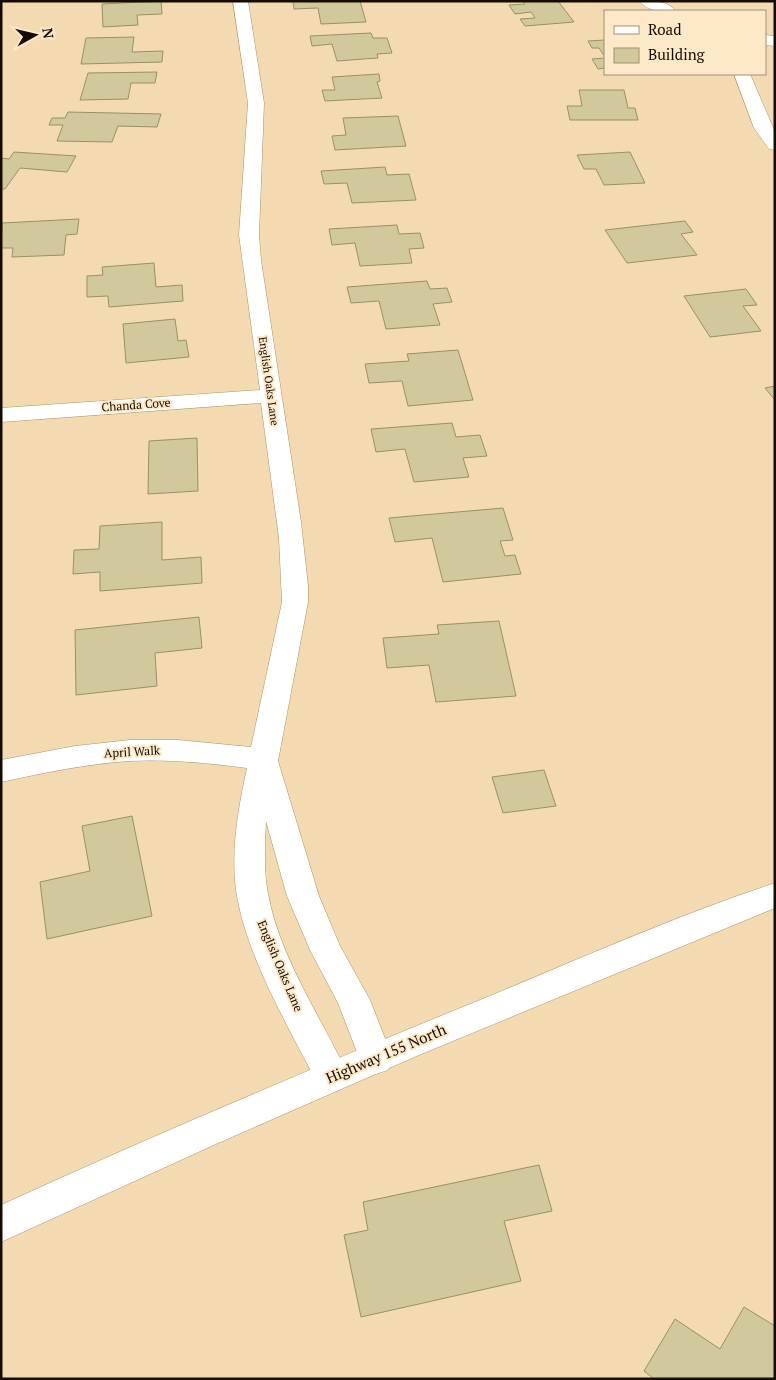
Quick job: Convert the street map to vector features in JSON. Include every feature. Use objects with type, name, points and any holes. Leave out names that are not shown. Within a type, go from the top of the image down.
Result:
[{"type":"street","name":"English Oaks Lane","points":[[240,1],[256,103],[249,243],[294,559],[295,602],[252,814],[250,844],[251,883],[269,945],[290,993],[332,1077]]},
{"type":"street","points":[[646,1],[666,10]]},
{"type":"street","points":[[742,75],[763,128],[775,145]]},
{"type":"street","name":"Chanda Cove","points":[[1,415],[272,396]]},
{"type":"street","name":"April Walk","points":[[1,771],[78,756],[148,750],[264,759]]},
{"type":"street","name":"English Oaks Lane","points":[[264,759],[303,896],[326,950],[353,1000],[376,1059]]},
{"type":"street","name":"Highway 155 North","points":[[1,1224],[172,1146],[332,1077],[639,947],[775,895]]},
{"type":"building","points":[[161,1],[162,14],[137,15],[138,25],[103,27],[102,4]]},
{"type":"building","points":[[293,1],[360,1],[366,22],[321,24],[318,8],[294,9]]},
{"type":"building","points":[[523,1],[558,1],[574,22],[525,26],[520,19],[535,18],[531,12],[515,14],[509,5],[525,4]]},
{"type":"building","points":[[371,33],[373,38],[387,38],[392,53],[377,54],[378,58],[337,61],[332,44],[312,46],[310,36]]},
{"type":"building","points":[[134,37],[132,52],[163,51],[162,62],[81,64],[86,38]]},
{"type":"building","points":[[604,40],[604,56],[599,48],[592,48],[588,41]]},
{"type":"building","points":[[604,58],[604,68],[598,69],[592,59]]},
{"type":"building","points":[[157,72],[155,83],[131,83],[128,99],[80,100],[88,73]]},
{"type":"building","points":[[379,74],[380,81],[377,82],[382,98],[325,101],[322,90],[335,90],[332,77]]},
{"type":"building","points":[[579,90],[624,90],[628,108],[635,108],[638,120],[570,120],[567,106],[582,106]]},
{"type":"building","points":[[68,112],[161,114],[157,127],[118,126],[112,142],[57,141],[63,125],[49,125],[52,118],[65,118]]},
{"type":"building","points":[[398,116],[406,146],[335,150],[332,136],[346,135],[343,118]]},
{"type":"building","points":[[14,152],[76,156],[67,172],[20,168],[5,189],[1,189],[1,158],[9,159]]},
{"type":"building","points":[[630,152],[645,183],[604,185],[596,169],[584,169],[577,155]]},
{"type":"building","points":[[385,167],[387,175],[409,174],[416,200],[352,203],[347,183],[324,184],[321,171]]},
{"type":"building","points":[[79,219],[77,234],[66,235],[64,255],[12,257],[13,248],[1,248],[2,223]]},
{"type":"building","points":[[685,221],[693,232],[681,234],[697,255],[627,263],[605,230]]},
{"type":"building","points":[[397,225],[399,234],[420,233],[424,248],[409,249],[412,263],[360,266],[355,243],[332,245],[329,229]]},
{"type":"building","points":[[154,263],[156,287],[182,285],[183,301],[109,307],[108,296],[87,297],[87,276],[103,275],[102,267]]},
{"type":"building","points":[[427,281],[430,289],[447,288],[452,302],[433,304],[440,325],[386,329],[379,301],[351,303],[347,287]]},
{"type":"building","points":[[746,289],[757,305],[743,306],[761,331],[710,337],[684,296]]},
{"type":"building","points":[[175,319],[178,341],[186,340],[189,357],[126,363],[123,324]]},
{"type":"building","points":[[458,350],[473,400],[408,406],[402,381],[369,383],[365,364],[409,361],[407,354]]},
{"type":"building","points":[[775,386],[775,400],[765,388]]},
{"type":"building","points":[[452,423],[456,437],[480,435],[487,456],[463,458],[469,477],[414,482],[405,449],[376,452],[371,429]]},
{"type":"building","points":[[197,438],[198,491],[148,494],[149,441]]},
{"type":"building","points":[[503,508],[513,540],[500,541],[505,556],[515,555],[521,574],[443,582],[432,538],[395,542],[389,518]]},
{"type":"building","points":[[162,522],[162,560],[201,557],[202,583],[100,591],[100,572],[73,574],[74,550],[99,549],[100,526]]},
{"type":"building","points":[[199,617],[202,648],[155,653],[157,686],[76,695],[75,630]]},
{"type":"building","points":[[499,621],[516,696],[436,702],[429,665],[387,668],[383,638],[439,634],[437,625]]},
{"type":"building","points":[[544,770],[556,806],[503,813],[492,777]]},
{"type":"building","points":[[132,816],[152,916],[47,939],[40,882],[90,871],[82,826]]},
{"type":"building","points":[[539,1165],[552,1211],[504,1221],[521,1281],[361,1317],[344,1235],[368,1230],[363,1202]]},
{"type":"building","points":[[744,1307],[775,1326],[775,1379],[654,1379],[644,1371],[675,1319],[720,1349]]}]
